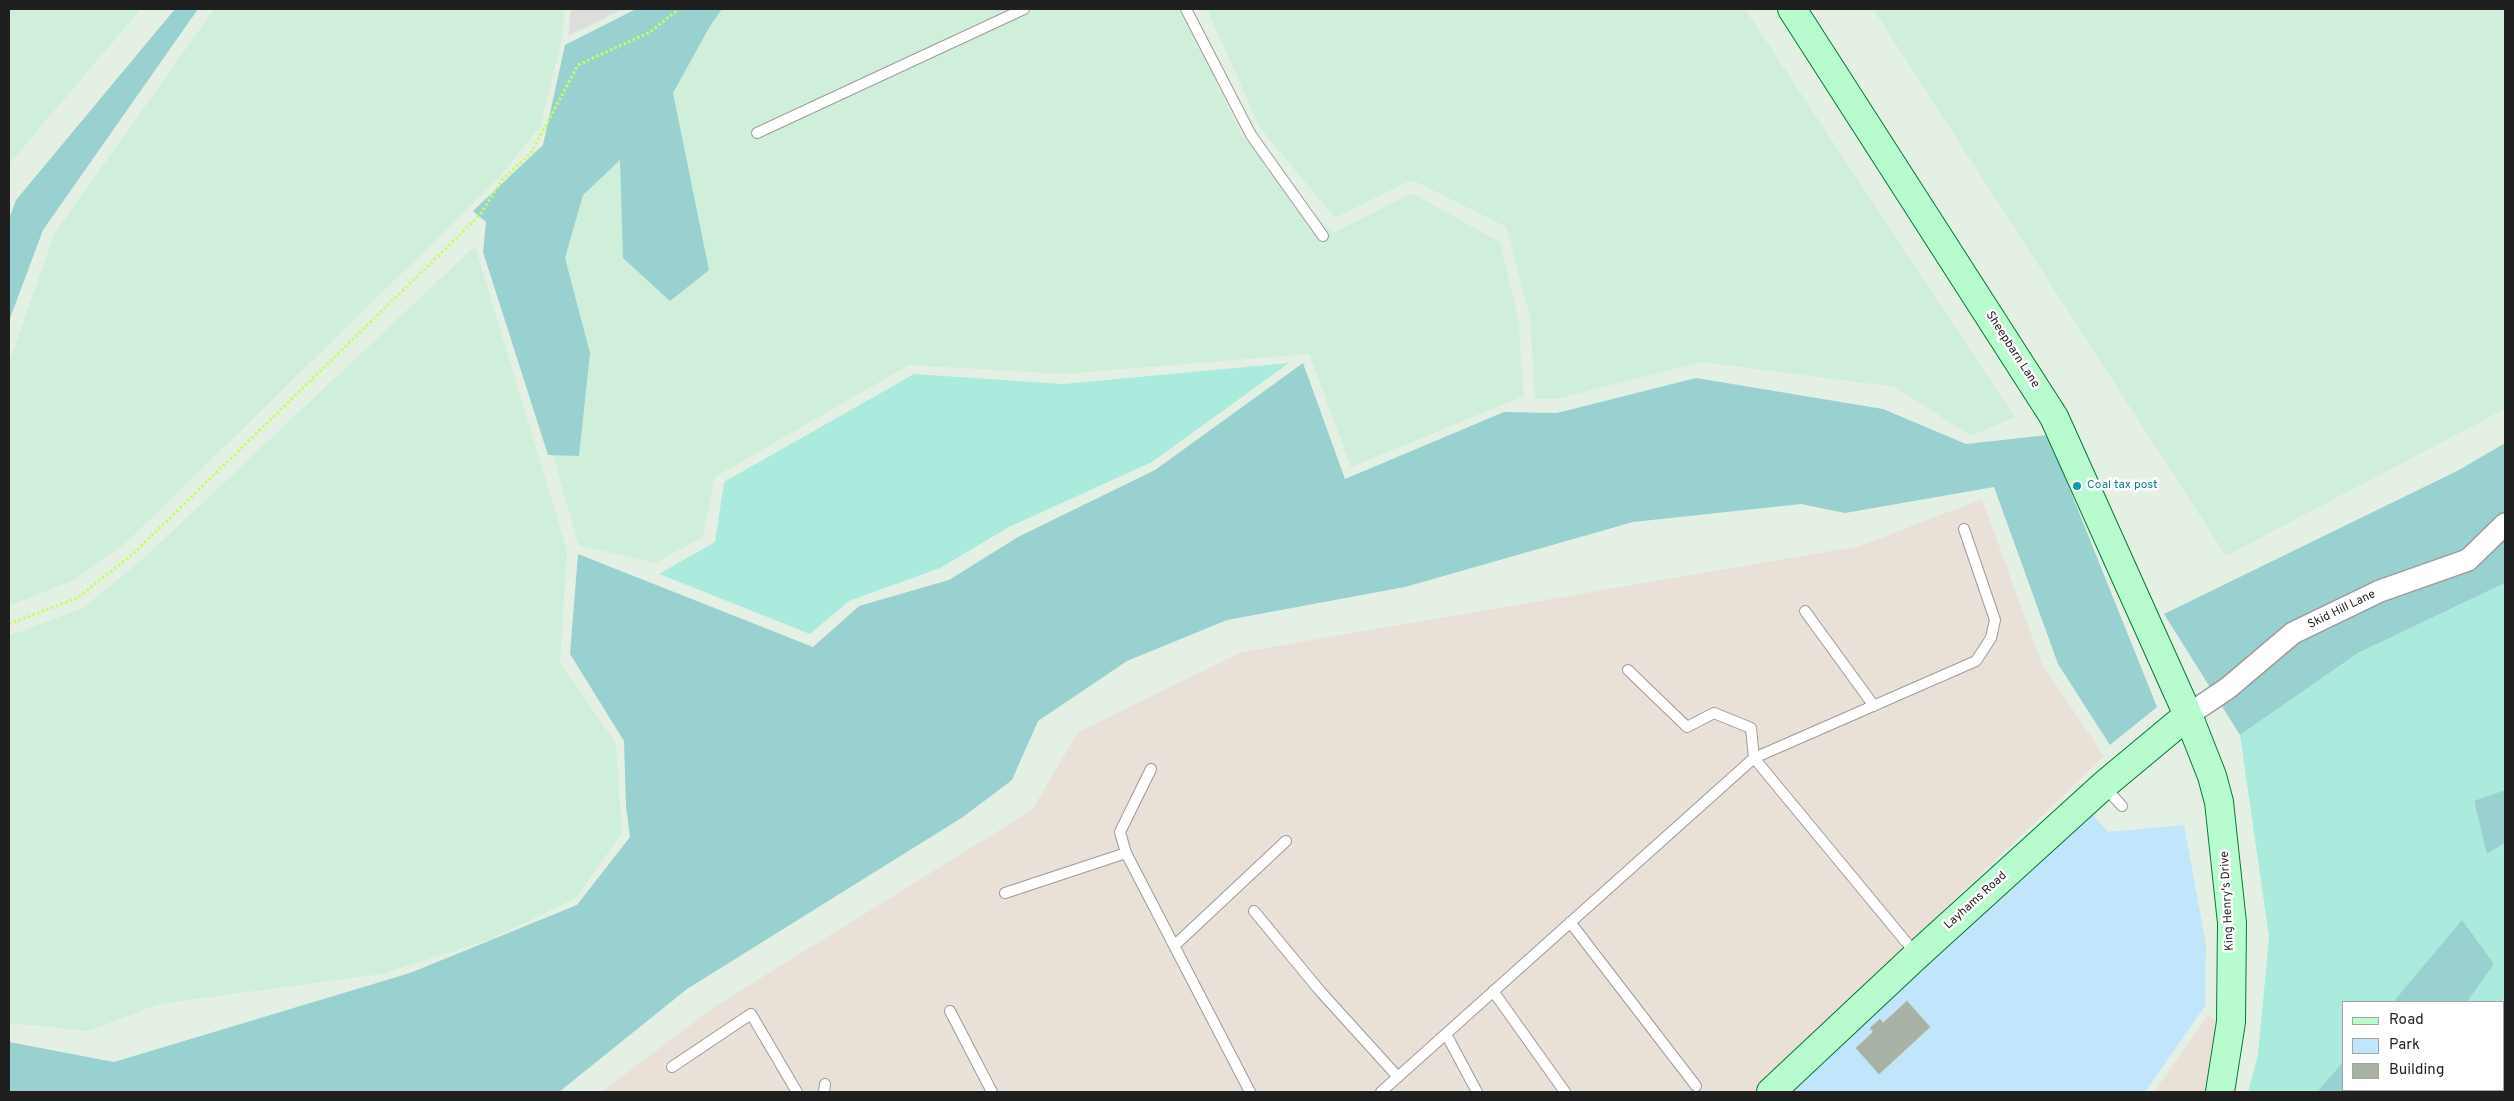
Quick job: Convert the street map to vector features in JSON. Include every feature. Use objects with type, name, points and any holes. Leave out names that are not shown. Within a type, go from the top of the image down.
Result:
[{"type":"street","name":"Sheepbarn Lane","points":[[1792,9],[2054,417],[2188,715]]},
{"type":"street","name":"Skid Hill Lane","points":[[2188,715],[2228,688],[2293,633],[2380,591],[2468,560],[2505,524]]},
{"type":"street","name":"Layhams Road","points":[[1770,1092],[2104,785],[2188,715]]},
{"type":"street","name":"King Henry's Drive","points":[[2188,715],[2212,776],[2219,802],[2232,923],[2231,1022],[2220,1092]]},
{"type":"lane","points":[[757,133],[1024,9]]},
{"type":"lane","points":[[1186,9],[1251,135],[1323,236]]},
{"type":"lane","points":[[1381,1092],[1754,758],[1976,661],[1991,638],[1995,620],[1964,529]]},
{"type":"lane","points":[[1804,611],[1874,706]]},
{"type":"lane","points":[[1628,670],[1686,727],[1714,714],[1751,728],[1754,758],[1917,955]]},
{"type":"lane","points":[[1151,770],[1120,832],[1126,853],[1250,1092]]},
{"type":"lane","points":[[2104,785],[2122,806]]},
{"type":"lane","points":[[1175,946],[1286,841]]},
{"type":"lane","points":[[1005,893],[1126,853]]},
{"type":"lane","points":[[1254,911],[1320,991],[1398,1077]]},
{"type":"lane","points":[[1570,922],[1696,1086]]},
{"type":"lane","points":[[1493,992],[1565,1092]]},
{"type":"lane","points":[[950,1011],[992,1092]]},
{"type":"lane","points":[[672,1068],[751,1014],[797,1092]]},
{"type":"lane","points":[[1446,1034],[1477,1092]]},
{"type":"path","points":[[9,624],[77,598],[134,553],[479,216],[502,180],[531,153],[578,65],[650,32],[679,9]]},
{"type":"shaded area","points":[[175,9],[198,9],[43,230],[9,321],[9,219],[16,200]]},
{"type":"shaded area","points":[[571,9],[623,9],[568,36]]},
{"type":"shaded area","points":[[636,9],[722,9],[710,26],[673,93],[709,270],[670,301],[623,258],[620,160],[583,195],[565,258],[590,353],[579,456],[548,455],[483,252],[486,222],[473,211],[543,145],[565,45]]},
{"type":"shaded area","points":[[1289,363],[1152,462],[1009,527],[940,568],[849,601],[810,634],[659,574],[715,542],[724,482],[914,374],[1063,384]]},
{"type":"shaded area","points":[[1303,363],[1345,479],[1504,412],[1557,413],[1696,378],[1883,409],[1966,444],[2048,435],[2157,707],[2110,745],[2058,664],[1994,487],[1845,513],[1801,504],[1633,522],[1405,587],[1227,620],[1127,661],[1038,721],[1012,780],[963,817],[687,989],[559,1092],[9,1092],[9,1042],[114,1062],[410,973],[577,905],[630,837],[626,806],[624,741],[570,654],[578,554],[813,647],[859,606],[949,580],[1018,537],[1155,470]]},
{"type":"shaded area","points":[[2505,443],[2505,583],[2358,653],[2240,735],[2164,614],[2459,470]]},
{"type":"shaded area","points":[[1982,499],[2042,664],[2104,756],[1754,1092],[601,1092],[714,1007],[1032,810],[1078,732],[1242,652],[1860,546]]},
{"type":"shaded area","points":[[2505,583],[2505,790],[2474,802],[2488,854],[2505,843],[2505,1040],[2504,1042],[2504,1001],[2468,1001],[2494,964],[2462,921],[2394,1001],[2342,1001],[2342,1063],[2317,1092],[2248,1092],[2258,1055],[2269,937],[2240,735],[2358,653]]},
{"type":"shaded area","points":[[2505,790],[2505,843],[2487,854],[2474,801]]},
{"type":"shaded area","points":[[2462,920],[2494,964],[2468,1001],[2394,1001]]},
{"type":"shaded area","points":[[2208,1015],[2221,1024],[2213,1092],[2154,1092]]},
{"type":"shaded area","points":[[2505,1040],[2505,1092],[2464,1092],[2504,1091]]},
{"type":"shaded area","points":[[2342,1063],[2342,1091],[2405,1091],[2404,1092],[2317,1092]]},
{"type":"shaded area","points":[[2405,1091],[2465,1091],[2464,1092]]},
{"type":"green space","points":[[9,9],[141,9],[9,164]]},
{"type":"green space","points":[[214,9],[565,9],[561,42],[540,127],[498,179],[127,542],[74,580],[9,606],[9,363],[54,234]]},
{"type":"green space","points":[[707,9],[1182,9],[1242,136],[1333,233],[1412,193],[1500,242],[1518,317],[1524,396],[1351,467],[1309,354],[1064,374],[909,365],[715,477],[703,537],[655,563],[578,545],[505,280]]},
{"type":"green space","points":[[1207,9],[1745,9],[2015,417],[1971,436],[1895,387],[1701,362],[1556,399],[1535,399],[1530,317],[1506,227],[1412,180],[1335,218],[1260,128]]},
{"type":"green space","points":[[1873,9],[2505,9],[2505,409],[2226,556]]},
{"type":"green space","points":[[475,246],[567,550],[560,663],[616,743],[622,833],[576,898],[489,940],[382,974],[159,1004],[89,1031],[9,1023],[9,636],[83,608],[145,557]]},
{"type":"green space","points":[[2090,812],[2108,832],[2184,825],[2206,945],[2205,1006],[2145,1092],[1790,1092]]},
{"type":"building","points":[[1907,1001],[1930,1027],[1879,1074],[1856,1048],[1873,1032],[1870,1028],[1880,1019],[1883,1023]]},
{"type":"place","name":"Coal tax post","points":[[2077,486]]}]
